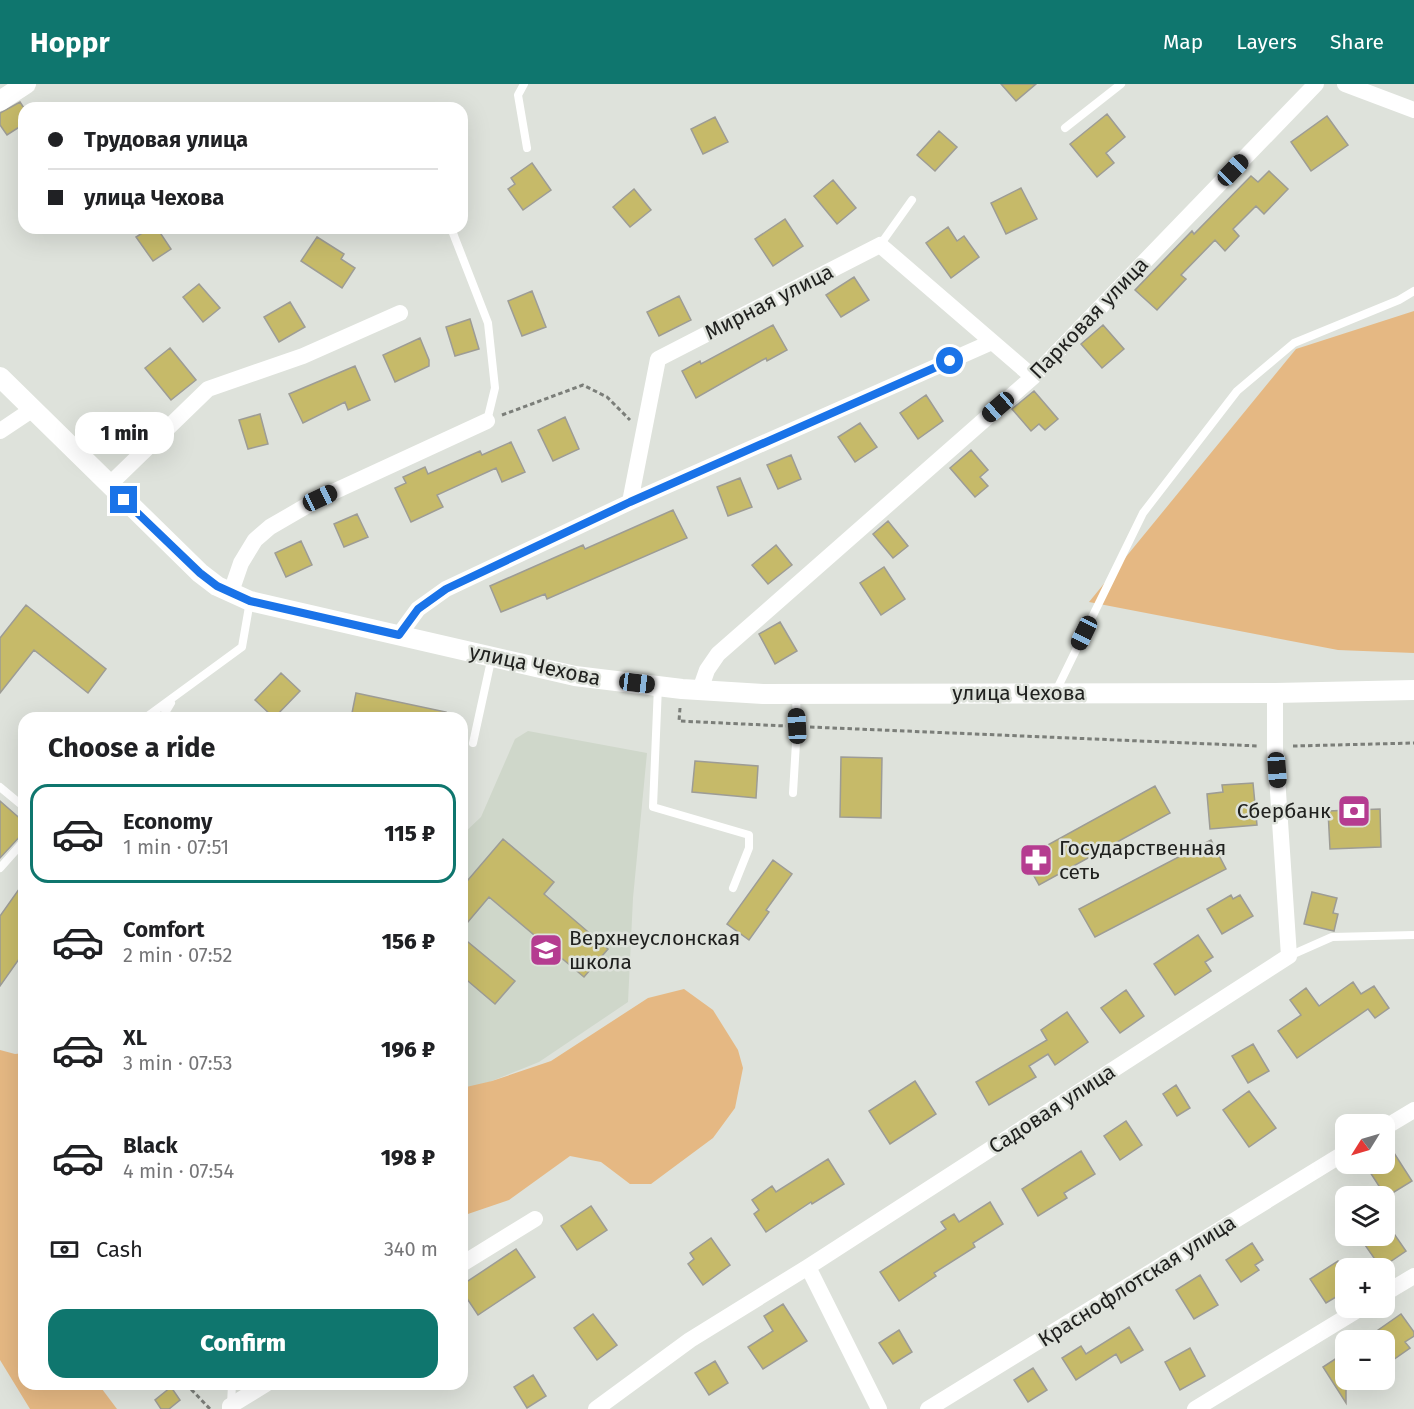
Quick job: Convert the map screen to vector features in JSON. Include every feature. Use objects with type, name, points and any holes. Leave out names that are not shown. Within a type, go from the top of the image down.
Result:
[{"type":"street","points":[[0,101],[26,84]]},
{"type":"street","name":"Парковая улица","points":[[691,689],[718,654],[1033,377],[1316,84]]},
{"type":"street","points":[[1345,84],[1414,110]]},
{"type":"street","points":[[880,245],[1033,377]]},
{"type":"street","name":"Мирная улица","points":[[643,434],[658,359],[880,245]]},
{"type":"street","points":[[110,485],[208,389],[303,356],[400,313]]},
{"type":"street","points":[[399,635],[418,609],[446,589],[630,502],[992,342]]},
{"type":"street","name":"улица Чехова","points":[[0,377],[200,573],[217,586],[250,601],[575,676],[691,689],[796,694],[1275,693],[1414,690]]},
{"type":"street","points":[[0,430],[33,409]]},
{"type":"street","points":[[231,592],[245,556],[255,540],[270,527],[320,498],[487,421]]},
{"type":"street","points":[[630,502],[643,434]]},
{"type":"street","points":[[1275,693],[1275,747],[1289,956]]},
{"type":"street","name":"Садовая улица","points":[[596,1409],[690,1340],[808,1267],[1289,956]]},
{"type":"street","points":[[1395,1121],[1414,1110]]},
{"type":"street","name":"Краснофлотская улица","points":[[928,1409],[1335,1159]]},
{"type":"street","points":[[468,1260],[535,1219]]},
{"type":"street","points":[[808,1267],[879,1409]]},
{"type":"street","points":[[1395,1287],[1414,1276]]},
{"type":"street","points":[[1195,1409],[1345,1318]]},
{"type":"street","points":[[230,1408],[257,1390]]},
{"type":"lane","points":[[524,84],[518,95],[527,148]]},
{"type":"lane","points":[[1065,128],[1121,84]]},
{"type":"lane","points":[[880,245],[912,200]]},
{"type":"lane","points":[[453,234],[488,322],[495,388],[487,421]]},
{"type":"lane","points":[[1055,693],[1143,513],[1237,391],[1294,344],[1399,300],[1414,291]]},
{"type":"lane","points":[[154,712],[242,647],[250,601]]},
{"type":"lane","points":[[473,743],[492,656]]},
{"type":"lane","points":[[658,686],[653,807],[749,835],[749,848],[733,888]]},
{"type":"lane","points":[[793,793],[797,726],[796,694]]},
{"type":"lane","points":[[165,712],[173,699]]},
{"type":"lane","points":[[0,787],[18,802]]},
{"type":"lane","points":[[0,868],[18,848]]},
{"type":"lane","points":[[1289,956],[1332,937],[1414,935]]},
{"type":"lane","points":[[230,1408],[232,1390]]},
{"type":"path","points":[[487,421],[583,385],[607,397],[643,434]]},
{"type":"path","points":[[691,689],[679,721],[1275,747],[1414,743]]},
{"type":"path","points":[[192,1390],[210,1409]]},
{"type":"shaded area","points":[[1414,311],[1414,653],[1338,650],[1089,602],[1296,349]]},
{"type":"shaded area","name":"Верхнеуслонская школа","points":[[528,731],[647,753],[633,898],[628,1002],[539,1062],[468,1091],[468,829],[481,817],[515,739]]},
{"type":"shaded area","points":[[684,989],[713,1010],[738,1050],[743,1068],[735,1108],[713,1138],[651,1184],[630,1184],[601,1162],[570,1156],[509,1200],[468,1214],[468,1087],[551,1061],[648,998]]},
{"type":"shaded area","points":[[0,1050],[18,1054],[18,1389],[0,1360]]},
{"type":"shaded area","points":[[18,1390],[103,1390],[117,1409],[30,1409]]},
{"type":"building","points":[[1001,84],[1036,84],[1016,101]]},
{"type":"building","points":[[18,103],[18,128],[7,135],[0,125],[0,113]]},
{"type":"building","points":[[1107,114],[1125,137],[1106,153],[1114,163],[1097,177],[1070,144]]},
{"type":"building","points":[[1327,116],[1348,145],[1311,171],[1291,142]]},
{"type":"building","points":[[715,117],[728,142],[703,154],[691,129]]},
{"type":"building","points":[[939,131],[957,147],[935,171],[917,155]]},
{"type":"building","points":[[532,163],[551,190],[523,210],[508,189],[515,184],[511,178]]},
{"type":"building","points":[[1269,171],[1288,189],[1264,214],[1256,206],[1233,229],[1239,236],[1225,251],[1215,240],[1181,275],[1186,279],[1157,310],[1135,290],[1192,231],[1194,234],[1251,176],[1258,182]]},
{"type":"building","points":[[833,180],[856,208],[837,224],[814,196]]},
{"type":"building","points":[[1021,188],[1037,219],[1006,234],[991,203]]},
{"type":"building","points":[[634,189],[651,210],[630,227],[613,207]]},
{"type":"building","points":[[785,219],[803,246],[773,266],[755,239]]},
{"type":"building","points":[[948,227],[957,241],[964,236],[979,257],[951,278],[926,243]]},
{"type":"building","points":[[141,234],[161,234],[171,249],[153,261],[136,237]]},
{"type":"building","points":[[317,237],[344,254],[341,259],[355,268],[342,288],[301,261]]},
{"type":"building","points":[[854,277],[869,300],[841,317],[826,295]]},
{"type":"building","points":[[199,284],[220,308],[203,322],[183,297]]},
{"type":"building","points":[[532,291],[546,327],[522,336],[508,301]]},
{"type":"building","points":[[679,296],[691,320],[659,336],[647,312]]},
{"type":"building","points":[[290,302],[305,327],[279,342],[264,317]]},
{"type":"building","points":[[470,319],[479,349],[455,356],[446,327]]},
{"type":"building","points":[[773,325],[787,350],[767,361],[766,358],[696,398],[682,371],[700,361],[701,364]]},
{"type":"building","points":[[1103,325],[1124,349],[1102,368],[1081,344]]},
{"type":"building","points":[[420,338],[429,360],[429,366],[395,382],[383,355]]},
{"type":"building","points":[[170,348],[196,380],[171,400],[145,368]]},
{"type":"building","points":[[355,366],[370,400],[348,410],[345,402],[303,423],[289,394]]},
{"type":"building","points":[[1034,391],[1058,419],[1045,430],[1039,424],[1031,431],[1012,409]]},
{"type":"building","points":[[926,395],[943,421],[918,439],[900,413]]},
{"type":"building","points":[[260,414],[268,444],[248,449],[239,420]]},
{"type":"building","points":[[565,417],[579,449],[553,461],[538,430]]},
{"type":"building","points":[[860,423],[877,447],[855,462],[838,437]]},
{"type":"building","points":[[511,442],[525,472],[502,482],[496,468],[437,495],[443,507],[411,522],[395,488],[406,483],[403,477],[425,467],[428,474],[480,451],[482,455]]},
{"type":"building","points":[[971,450],[988,470],[980,477],[988,486],[975,497],[950,468]]},
{"type":"building","points":[[791,455],[801,479],[778,489],[767,465]]},
{"type":"building","points":[[740,478],[752,507],[728,516],[717,487]]},
{"type":"building","points":[[673,510],[687,538],[547,599],[545,594],[501,612],[490,586],[583,545],[585,549]]},
{"type":"building","points":[[357,514],[368,537],[344,547],[334,524]]},
{"type":"building","points":[[888,521],[908,546],[893,558],[873,534]]},
{"type":"building","points":[[301,541],[312,565],[286,577],[275,553]]},
{"type":"building","points":[[776,545],[792,565],[768,584],[752,565]]},
{"type":"building","points":[[884,567],[905,599],[881,615],[860,583]]},
{"type":"building","points":[[26,605],[106,669],[88,693],[34,650],[0,693],[0,638]]},
{"type":"building","points":[[780,622],[797,651],[775,664],[759,634]]},
{"type":"building","points":[[281,673],[300,691],[280,712],[268,712],[255,700]]},
{"type":"building","points":[[356,693],[446,712],[352,712]]},
{"type":"building","points":[[841,757],[882,758],[881,818],[840,817]]},
{"type":"building","points":[[695,761],[758,766],[756,798],[692,792]]},
{"type":"building","points":[[1253,783],[1257,825],[1210,829],[1207,794],[1223,792],[1222,785]]},
{"type":"building","points":[[1155,786],[1170,813],[1039,885],[1024,858]]},
{"type":"building","points":[[0,801],[18,817],[18,838],[0,858]]},
{"type":"building","points":[[1380,809],[1381,847],[1330,849],[1328,811]]},
{"type":"building","points":[[503,839],[554,882],[544,894],[608,949],[584,977],[489,897],[468,922],[468,880]]},
{"type":"building","points":[[1211,840],[1226,869],[1095,937],[1079,909]]},
{"type":"building","points":[[773,860],[792,874],[766,910],[769,912],[749,940],[727,924]]},
{"type":"building","points":[[18,890],[18,960],[0,986],[0,916]]},
{"type":"building","points":[[1312,892],[1337,898],[1333,913],[1338,914],[1334,931],[1304,924]]},
{"type":"building","points":[[1231,895],[1233,899],[1240,895],[1253,916],[1222,934],[1207,909]]},
{"type":"building","points":[[1198,935],[1213,957],[1205,962],[1211,971],[1175,995],[1154,964]]},
{"type":"building","points":[[468,942],[515,981],[495,1004],[468,981]]},
{"type":"building","points":[[1353,982],[1361,994],[1374,986],[1389,1008],[1375,1018],[1368,1009],[1297,1058],[1278,1031],[1301,1015],[1290,1000],[1306,988],[1319,1006]]},
{"type":"building","points":[[1126,990],[1144,1016],[1120,1033],[1101,1008]]},
{"type":"building","points":[[1067,1012],[1088,1042],[1055,1065],[1048,1054],[1029,1066],[1036,1077],[989,1105],[976,1082],[1047,1040],[1041,1030]]},
{"type":"building","points":[[1253,1044],[1269,1071],[1248,1083],[1232,1056]]},
{"type":"building","points":[[915,1081],[936,1114],[890,1144],[869,1111]]},
{"type":"building","points":[[1176,1085],[1190,1108],[1177,1116],[1163,1094]]},
{"type":"building","points":[[1249,1091],[1276,1128],[1249,1147],[1223,1110]]},
{"type":"building","points":[[1126,1121],[1142,1145],[1120,1160],[1104,1136]]},
{"type":"building","points":[[1081,1151],[1095,1174],[1064,1193],[1067,1198],[1038,1216],[1022,1189]]},
{"type":"building","points":[[1395,1155],[1412,1181],[1395,1191],[1395,1186],[1379,1186],[1371,1174],[1395,1174]]},
{"type":"building","points":[[828,1159],[844,1184],[812,1204],[811,1202],[766,1232],[754,1214],[759,1210],[752,1200],[772,1186],[776,1192]]},
{"type":"building","points":[[990,1202],[1003,1224],[973,1243],[975,1247],[934,1273],[936,1276],[899,1301],[880,1272],[946,1229],[941,1222],[954,1214],[959,1222]]},
{"type":"building","points":[[591,1206],[607,1230],[577,1250],[561,1226]]},
{"type":"building","points":[[1395,1235],[1406,1251],[1395,1258],[1374,1258],[1366,1246],[1395,1246]]},
{"type":"building","points":[[711,1238],[730,1265],[703,1285],[688,1264],[694,1259],[690,1253]]},
{"type":"building","points":[[1252,1243],[1263,1260],[1255,1265],[1259,1270],[1241,1282],[1226,1260]]},
{"type":"building","points":[[516,1249],[535,1277],[478,1315],[468,1300],[468,1281]]},
{"type":"building","points":[[1335,1263],[1335,1298],[1326,1303],[1310,1279]]},
{"type":"building","points":[[1200,1275],[1218,1305],[1194,1319],[1176,1290]]},
{"type":"building","points":[[783,1304],[807,1341],[763,1369],[748,1347],[773,1331],[764,1316]]},
{"type":"building","points":[[593,1314],[617,1345],[597,1360],[574,1328]]},
{"type":"building","points":[[1401,1314],[1414,1332],[1414,1336],[1405,1342],[1410,1348],[1395,1359],[1395,1330],[1378,1330]]},
{"type":"building","points":[[1129,1327],[1143,1350],[1121,1363],[1116,1354],[1076,1380],[1062,1358],[1081,1346],[1086,1354]]},
{"type":"building","points":[[899,1330],[912,1352],[893,1364],[879,1343]]},
{"type":"building","points":[[1190,1348],[1205,1376],[1180,1390],[1165,1362]]},
{"type":"building","points":[[1335,1359],[1335,1386],[1323,1367]]},
{"type":"building","points":[[715,1361],[728,1383],[709,1395],[695,1373]]},
{"type":"building","points":[[1033,1368],[1047,1390],[1028,1402],[1014,1380]]},
{"type":"building","points":[[533,1375],[546,1396],[527,1408],[514,1387]]},
{"type":"building","points":[[167,1390],[173,1390],[180,1400],[169,1409],[161,1409],[155,1400]]},
{"type":"building","points":[[1338,1390],[1346,1390],[1346,1403]]},
{"type":"place","name":"Сбербанк","points":[[1354,811]]},
{"type":"place","name":"Государственная сеть","points":[[1036,860]]},
{"type":"place","name":"Верхнеуслонская школа","points":[[546,950]]},
{"type":"route","points":[[124,500],[200,573],[217,586],[250,601],[399,635],[418,609],[446,589],[630,502],[950,361]]}]
